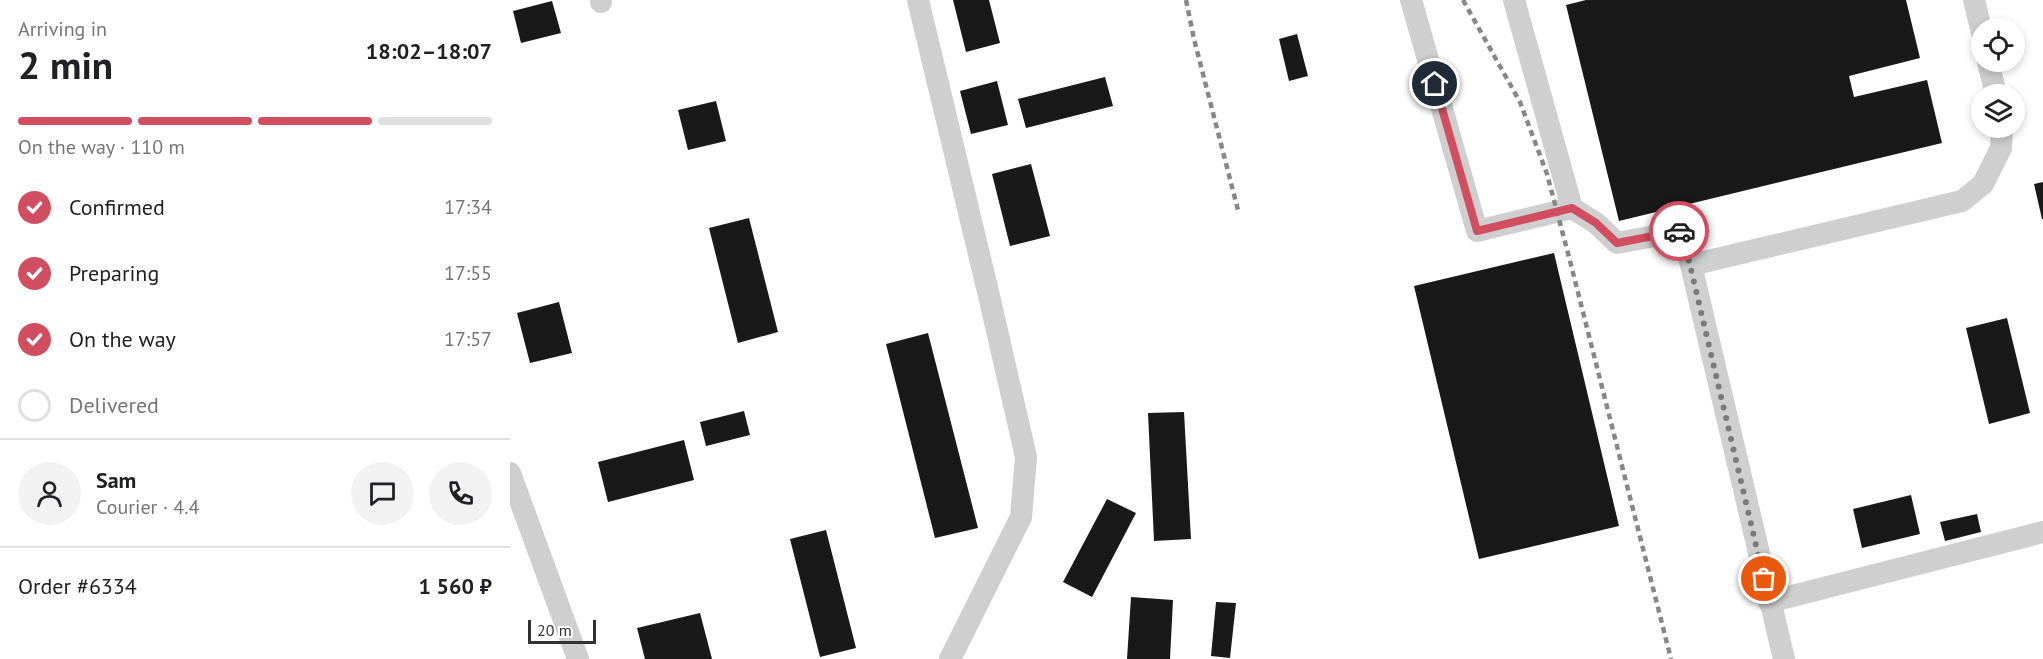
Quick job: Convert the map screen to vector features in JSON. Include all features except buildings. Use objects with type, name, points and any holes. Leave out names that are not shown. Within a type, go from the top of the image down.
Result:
[{"type":"lane","points":[[918,0],[1026,457],[1021,517],[950,659]]},
{"type":"lane","points":[[1411,0],[1477,231],[1572,208]]},
{"type":"lane","points":[[1514,0],[1572,208],[1596,223],[1617,243],[1681,231],[1784,659]]},
{"type":"lane","points":[[1974,0],[1978,18]]},
{"type":"lane","points":[[1690,265],[1962,201],[1983,184],[2001,148],[2002,138]]},
{"type":"lane","points":[[510,473],[578,659]]},
{"type":"lane","points":[[1769,602],[2043,532]]},
{"type":"railway","points":[[1186,0],[1239,214]]},
{"type":"railway","points":[[1463,0],[1520,102],[1547,174],[1671,659]]},
{"type":"way so far","points":[[1679,231],[1681,231],[1690,265],[1764,579]]},
{"type":"route","points":[[1435,84],[1477,231],[1572,208],[1596,223],[1617,243],[1679,231]]}]
